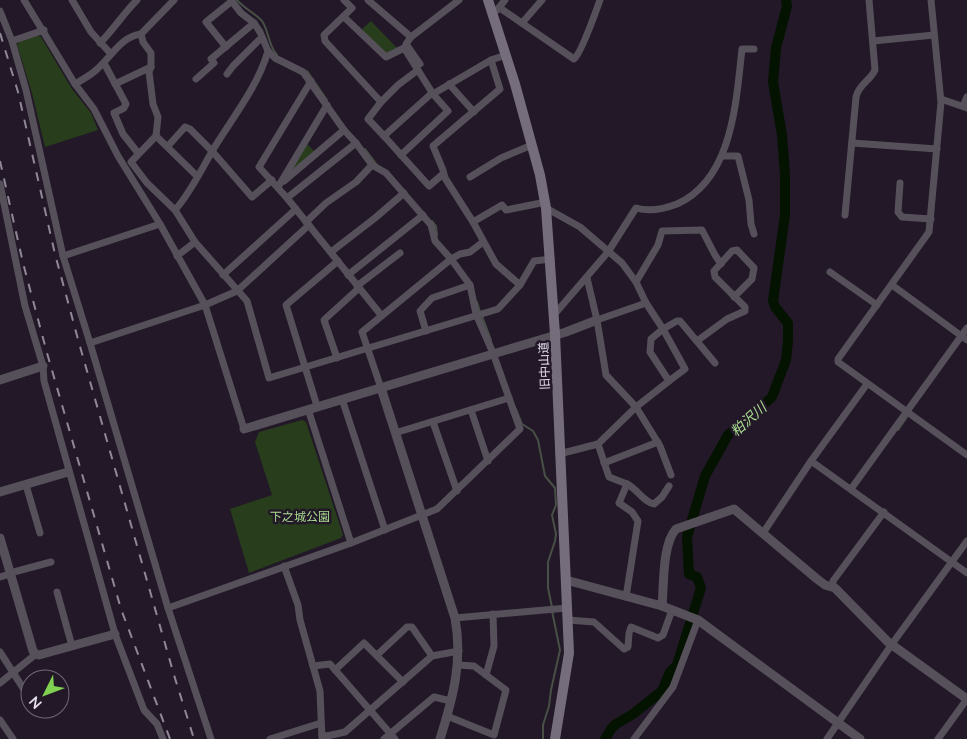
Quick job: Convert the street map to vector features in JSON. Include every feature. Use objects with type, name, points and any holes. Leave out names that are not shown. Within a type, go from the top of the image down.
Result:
[{"type":"main road","name":"旧中山道","points":[[488,0],[496,10],[506,55],[532,145],[546,205],[551,259],[569,654],[556,739]]},
{"type":"street","points":[[24,0],[44,30],[75,84],[94,109],[118,156],[160,224],[205,304],[244,429],[566,332],[646,304]]},
{"type":"street","points":[[72,0],[84,22],[111,54]]},
{"type":"street","points":[[100,43],[137,0]]},
{"type":"street","points":[[75,84],[96,71],[111,54],[134,34],[141,34],[174,0]]},
{"type":"street","points":[[344,0],[352,8],[324,35],[325,41],[381,102]]},
{"type":"street","points":[[368,0],[411,37]]},
{"type":"street","points":[[401,155],[448,111],[432,93],[406,44],[411,37],[459,0]]},
{"type":"street","points":[[505,0],[496,10],[522,23],[574,59],[583,44],[600,0]]},
{"type":"street","points":[[522,23],[542,0]]},
{"type":"street","points":[[845,215],[857,92],[876,70],[869,0]]},
{"type":"street","points":[[931,0],[941,99],[930,232],[838,358],[838,362],[967,455]]},
{"type":"street","points":[[168,608],[423,516],[436,509],[520,429],[493,353],[476,314],[470,286],[435,241],[431,225],[386,173],[372,165],[356,142],[344,130],[303,72],[282,63],[268,51],[254,23],[241,13],[232,1],[206,22],[226,46]]},
{"type":"street","points":[[0,11],[12,41],[36,127],[63,256],[168,608],[211,739]]},
{"type":"street","points":[[344,17],[386,57],[404,48],[419,67]]},
{"type":"street","points":[[196,79],[214,63],[211,59],[254,23]]},
{"type":"street","points":[[12,41],[44,30]]},
{"type":"street","points":[[141,34],[143,42],[151,53],[149,72],[152,97],[158,117],[156,136],[131,162],[146,183],[175,210],[194,242],[247,301],[269,378],[476,314],[498,309],[520,285],[534,261],[551,259]]},
{"type":"street","points":[[873,41],[934,35]]},
{"type":"street","points":[[227,74],[232,66],[259,40],[263,39]]},
{"type":"street","points":[[553,316],[608,252],[636,208],[647,210],[666,208],[684,200],[704,185],[722,156],[732,126],[742,49],[754,48]]},
{"type":"street","points":[[175,210],[186,197],[264,66],[268,51]]},
{"type":"street","points":[[384,136],[432,93],[491,60],[506,55]]},
{"type":"street","points":[[491,60],[500,90],[433,146],[444,170],[443,174],[496,264],[520,285]]},
{"type":"street","points":[[104,63],[126,104],[124,108],[114,113],[123,134],[138,153]]},
{"type":"street","points":[[116,84],[151,67]]},
{"type":"street","points":[[419,67],[381,102],[368,119],[429,186],[443,174]]},
{"type":"street","points":[[311,81],[259,167],[278,186],[381,315]]},
{"type":"street","points":[[449,84],[474,112]]},
{"type":"street","points":[[941,99],[965,107],[967,97]]},
{"type":"street","points":[[278,186],[327,105]]},
{"type":"street","points":[[168,146],[185,128],[190,129],[252,196],[272,180]]},
{"type":"street","points":[[278,186],[344,130]]},
{"type":"street","points":[[156,136],[197,176]]},
{"type":"street","points":[[287,198],[356,142]]},
{"type":"street","points":[[852,143],[937,149]]},
{"type":"street","points":[[470,177],[501,158],[532,145]]},
{"type":"street","points":[[722,156],[738,156],[747,191],[754,234]]},
{"type":"street","points":[[90,343],[205,304],[237,291],[308,224],[326,203],[356,182],[372,165]]},
{"type":"street","points":[[900,183],[898,212],[902,217],[931,219]]},
{"type":"street","points":[[0,184],[25,306],[43,366],[44,381],[115,634],[144,710],[157,724],[163,739]]},
{"type":"street","points":[[331,252],[404,193]]},
{"type":"street","points":[[473,222],[502,206],[506,210],[546,205],[580,227],[622,263],[636,282],[646,304],[663,329],[684,369],[636,407],[598,444],[559,454]]},
{"type":"street","points":[[223,275],[296,209]]},
{"type":"street","points":[[348,274],[423,215]]},
{"type":"street","points":[[63,256],[160,224]]},
{"type":"street","points":[[636,282],[658,245],[662,231],[702,230],[721,264]]},
{"type":"street","points":[[177,256],[194,242]]},
{"type":"street","points":[[440,739],[451,702],[458,665],[459,651],[455,618],[362,332],[451,260],[460,254],[470,252],[483,242]]},
{"type":"street","points":[[697,341],[727,319],[745,311],[745,307],[734,297],[715,277],[714,271],[732,251],[737,250],[754,268],[752,279],[734,297]]},
{"type":"street","points":[[337,358],[324,320],[358,287],[400,253]]},
{"type":"street","points":[[317,406],[286,305],[338,261]]},
{"type":"street","points":[[830,272],[877,306]]},
{"type":"street","points":[[587,278],[597,320],[606,375],[636,407],[658,442],[671,475]]},
{"type":"street","points":[[892,285],[964,338]]},
{"type":"street","points":[[426,331],[420,311],[432,298],[470,286]]},
{"type":"street","points":[[669,381],[650,352],[651,338],[676,320],[680,321],[715,362]]},
{"type":"street","points":[[851,489],[964,338],[967,328]]},
{"type":"street","points":[[0,380],[43,366]]},
{"type":"street","points":[[763,533],[866,384]]},
{"type":"street","points":[[395,433],[509,398]]},
{"type":"street","points":[[342,399],[384,530]]},
{"type":"street","points":[[308,410],[351,543]]},
{"type":"street","points":[[471,410],[488,461]]},
{"type":"street","points":[[433,422],[456,491]]},
{"type":"street","points":[[604,463],[658,442]]},
{"type":"street","points":[[598,444],[609,477],[634,487],[649,504],[654,504],[662,497],[669,486]]},
{"type":"street","points":[[811,461],[967,573]]},
{"type":"street","points":[[0,492],[68,472]]},
{"type":"street","points":[[626,597],[638,521],[632,512],[619,502],[627,484]]},
{"type":"street","points":[[26,485],[40,533]]},
{"type":"street","points":[[662,606],[665,552],[669,540],[676,530],[734,509],[817,579],[825,585],[833,587],[892,644],[967,699],[938,739]]},
{"type":"street","points":[[833,587],[833,581],[884,512]]},
{"type":"street","points":[[0,538],[33,651],[36,654]]},
{"type":"street","points":[[827,739],[892,644],[967,541]]},
{"type":"street","points":[[0,577],[51,562]]},
{"type":"street","points":[[284,566],[298,605],[300,620],[320,692],[322,737],[345,732],[432,656],[459,651]]},
{"type":"street","points":[[566,580],[662,606],[693,618],[860,739]]},
{"type":"street","points":[[57,592],[72,646]]},
{"type":"street","points":[[455,618],[567,608]]},
{"type":"street","points":[[568,620],[594,622],[624,649],[628,647],[631,627],[658,638],[663,635],[672,610]]},
{"type":"street","points":[[486,675],[494,646],[494,614]]},
{"type":"street","points":[[634,739],[673,686],[693,618]]},
{"type":"street","points":[[377,655],[407,627],[412,627],[432,656]]},
{"type":"street","points":[[0,683],[36,654],[115,634]]},
{"type":"street","points":[[335,670],[364,643],[403,682]]},
{"type":"street","points":[[0,652],[20,684]]},
{"type":"street","points":[[313,666],[330,664],[393,736]]},
{"type":"street","points":[[447,716],[494,735],[506,690],[474,666],[458,665]]},
{"type":"street","points":[[384,739],[393,736],[434,697],[451,702]]},
{"type":"street","points":[[0,720],[13,739]]},
{"type":"street","points":[[270,739],[322,723]]},
{"type":"green space","points":[[371,21],[397,48],[387,54],[361,30]]},
{"type":"green space","points":[[37,35],[41,37],[72,89],[91,113],[98,130],[45,147],[32,93],[17,45],[19,42]]},
{"type":"green space","points":[[306,143],[315,152],[284,178]]},
{"type":"green space","name":"下之城公園","points":[[302,420],[306,422],[343,535],[341,538],[249,573],[230,509],[272,495],[255,442],[259,432]]},
{"type":"waterway","points":[[237,0],[262,21],[277,55]]},
{"type":"waterway","name":"粕沢川","points":[[605,739],[616,724],[633,714],[662,691],[670,672],[677,665],[701,588],[697,577],[689,574],[687,537],[705,476],[728,435],[772,397],[786,360],[788,323],[775,307],[773,301],[785,215],[782,135],[773,82],[776,48],[787,6],[786,0]]},
{"type":"waterway","points":[[307,71],[327,100]]},
{"type":"waterway","points":[[365,149],[377,165]]},
{"type":"waterway","points":[[432,221],[436,226],[437,235]]},
{"type":"waterway","points":[[477,302],[480,312]]},
{"type":"waterway","points":[[482,316],[491,340]]},
{"type":"waterway","points":[[516,409],[522,424],[533,431],[538,440],[545,476],[555,488],[556,505],[552,515],[556,534],[548,562],[548,588],[552,607]]},
{"type":"waterway","points":[[898,430],[907,417]]},
{"type":"waterway","points":[[543,739],[543,725],[549,706],[560,650],[552,611]]},
{"type":"railway","points":[[0,33],[18,92],[55,254],[79,343],[194,739]]},
{"type":"railway","points":[[0,161],[23,263],[47,353],[121,609],[170,739]]}]
